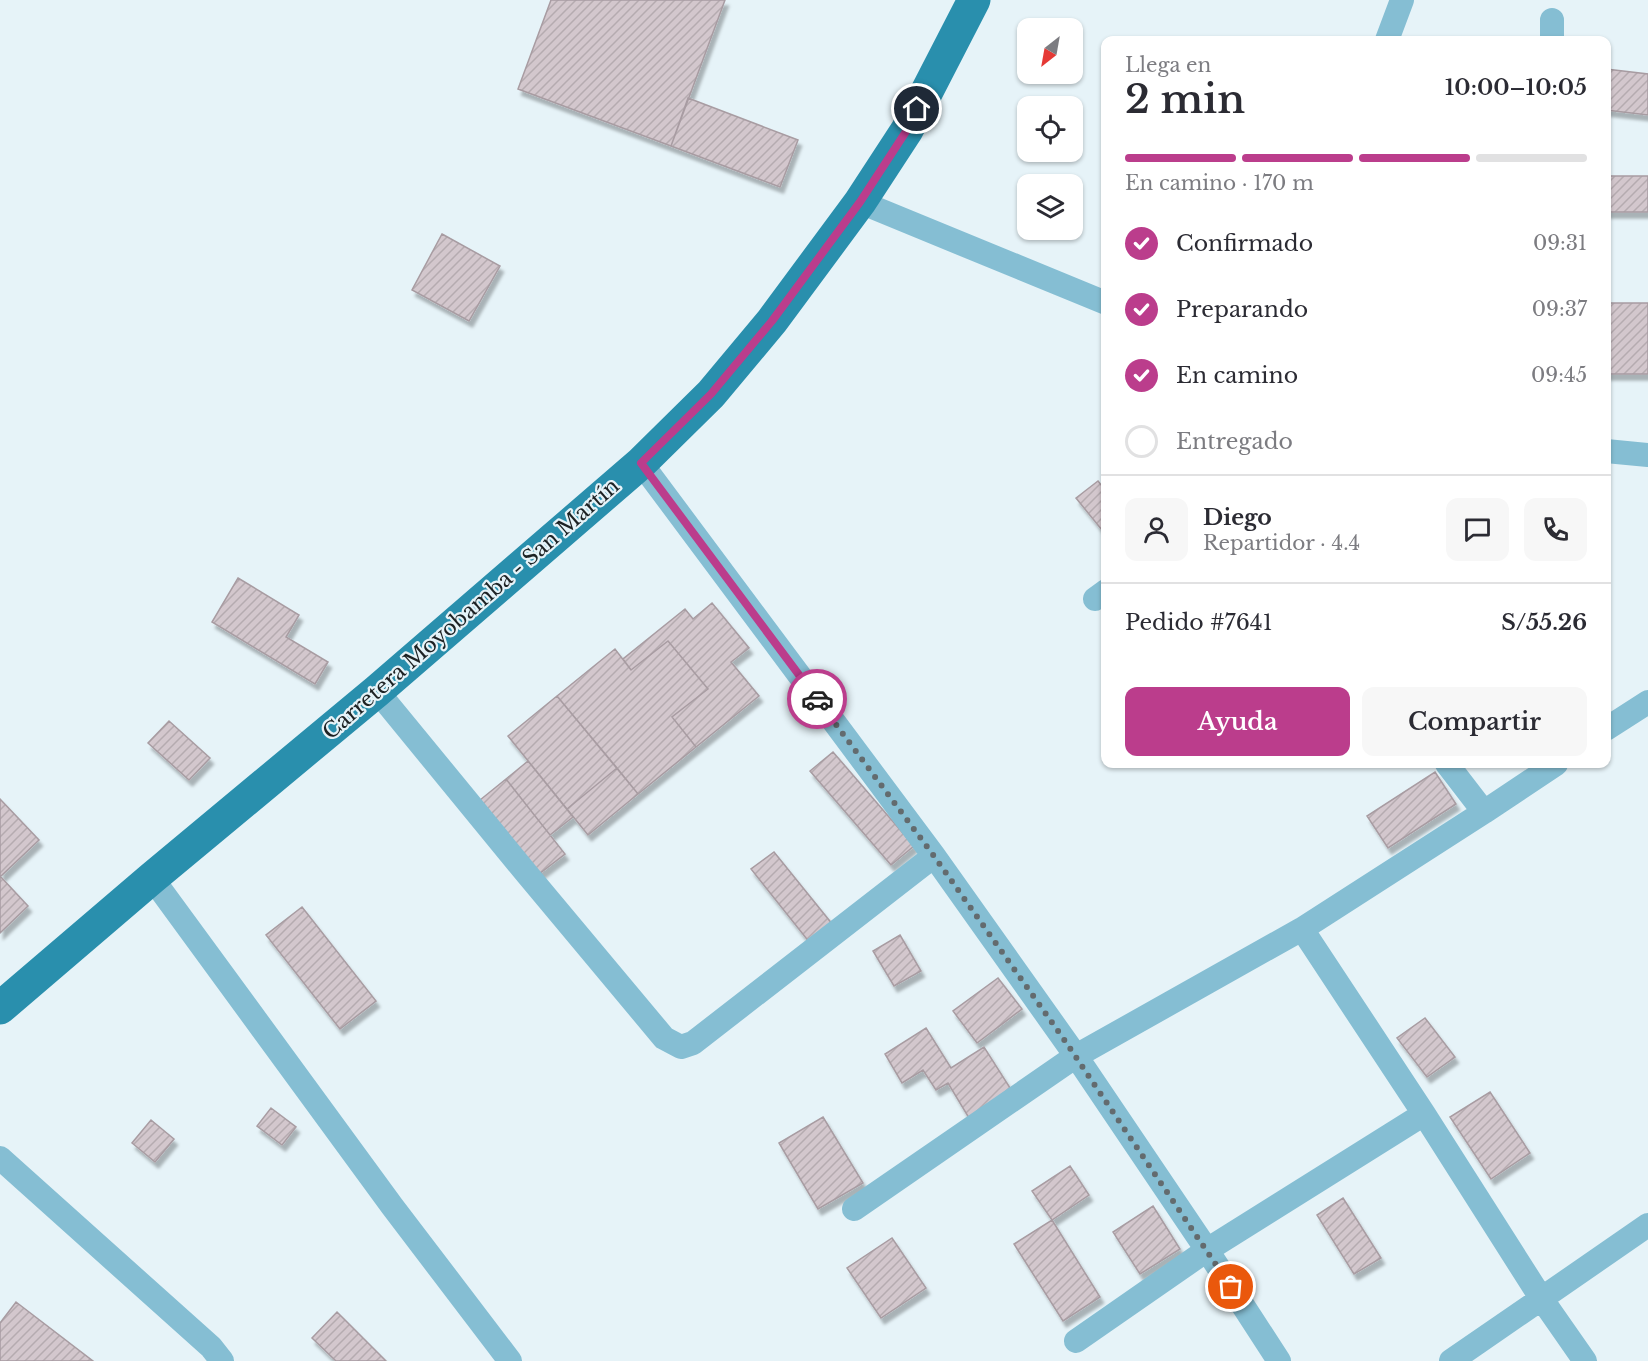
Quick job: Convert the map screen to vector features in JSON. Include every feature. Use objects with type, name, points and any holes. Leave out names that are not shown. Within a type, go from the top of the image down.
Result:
[{"type":"main road","name":"Carretera Moyobamba - San Martín","points":[[0,1008],[377,691],[641,463],[711,394],[772,321],[860,202],[907,130],[974,0]]},
{"type":"street","points":[[1388,36],[1402,0]]},
{"type":"street","points":[[860,202],[1101,301]]},
{"type":"street","points":[[1611,451],[1648,455]]},
{"type":"street","points":[[641,463],[934,856],[1076,1056],[1280,1361]]},
{"type":"street","points":[[377,691],[664,1038],[681,1047],[693,1043],[934,856]]},
{"type":"street","points":[[1611,726],[1648,702]]},
{"type":"street","points":[[1450,768],[1484,812]]},
{"type":"street","points":[[854,1209],[1076,1056],[1302,929],[1550,768]]},
{"type":"street","points":[[152,878],[392,1206],[510,1361]]},
{"type":"street","points":[[1302,929],[1424,1114],[1541,1298],[1585,1361]]},
{"type":"street","points":[[1076,1341],[1207,1250],[1424,1114]]},
{"type":"street","points":[[0,1158],[211,1347],[222,1361]]},
{"type":"street","points":[[1451,1361],[1648,1225]]},
{"type":"building","points":[[551,0],[725,0],[671,146],[518,89]]},
{"type":"building","points":[[1611,70],[1648,74],[1648,115],[1611,111]]},
{"type":"building","points":[[688,98],[798,140],[780,187],[671,146]]},
{"type":"building","points":[[1611,176],[1648,176],[1648,212],[1611,212]]},
{"type":"building","points":[[442,234],[500,266],[469,321],[412,290]]},
{"type":"building","points":[[1611,303],[1648,303],[1648,374],[1611,374]]},
{"type":"building","points":[[1098,481],[1101,485],[1101,529],[1076,498]]},
{"type":"building","points":[[238,578],[299,615],[286,637],[328,662],[315,684],[212,622]]},
{"type":"building","points":[[712,603],[749,648],[731,662],[759,696],[696,747],[672,717],[708,689],[668,641],[631,670],[623,659],[685,609],[693,619]]},
{"type":"building","points":[[668,641],[708,689],[672,717],[696,747],[638,794],[557,696],[615,649],[631,670]]},
{"type":"building","points":[[557,696],[617,768],[567,809],[508,736]]},
{"type":"building","points":[[169,721],[210,758],[189,780],[148,743]]},
{"type":"building","points":[[833,752],[914,846],[891,865],[810,771]]},
{"type":"building","points":[[528,761],[573,817],[550,835],[506,779]]},
{"type":"building","points":[[617,768],[638,794],[588,835],[567,809]]},
{"type":"building","points":[[1435,772],[1456,804],[1388,848],[1367,816]]},
{"type":"building","points":[[506,779],[565,854],[539,874],[480,800]]},
{"type":"building","points":[[0,799],[39,840],[0,877]]},
{"type":"building","points":[[774,852],[833,925],[810,943],[751,869]]},
{"type":"building","points":[[0,876],[28,906],[0,933]]},
{"type":"building","points":[[302,907],[376,1001],[340,1029],[266,935]]},
{"type":"building","points":[[900,935],[921,971],[894,986],[873,951]]},
{"type":"building","points":[[998,978],[1022,1009],[977,1043],[953,1011]]},
{"type":"building","points":[[1425,1018],[1455,1057],[1427,1077],[1397,1038]]},
{"type":"building","points":[[926,1028],[951,1068],[984,1047],[1012,1091],[969,1118],[948,1083],[936,1090],[923,1070],[902,1083],[885,1054]]},
{"type":"building","points":[[1490,1092],[1530,1153],[1491,1179],[1450,1117]]},
{"type":"building","points":[[271,1108],[296,1127],[282,1145],[257,1126]]},
{"type":"building","points":[[823,1117],[863,1183],[818,1209],[779,1143]]},
{"type":"building","points":[[151,1120],[174,1139],[155,1162],[132,1143]]},
{"type":"building","points":[[1070,1166],[1089,1195],[1052,1220],[1032,1191]]},
{"type":"building","points":[[1343,1198],[1381,1258],[1354,1274],[1317,1215]]},
{"type":"building","points":[[1153,1206],[1180,1249],[1140,1274],[1113,1232]]},
{"type":"building","points":[[1052,1220],[1100,1297],[1063,1321],[1014,1244]]},
{"type":"building","points":[[892,1238],[926,1288],[881,1318],[847,1268]]},
{"type":"building","points":[[16,1302],[93,1361],[0,1361],[0,1323]]},
{"type":"building","points":[[337,1312],[386,1361],[336,1361],[312,1338]]},
{"type":"way so far","points":[[817,699],[934,856],[1063,1038],[1231,1287]]},
{"type":"route","points":[[817,699],[641,463],[711,394],[772,321],[860,202],[907,130],[917,109]]}]
